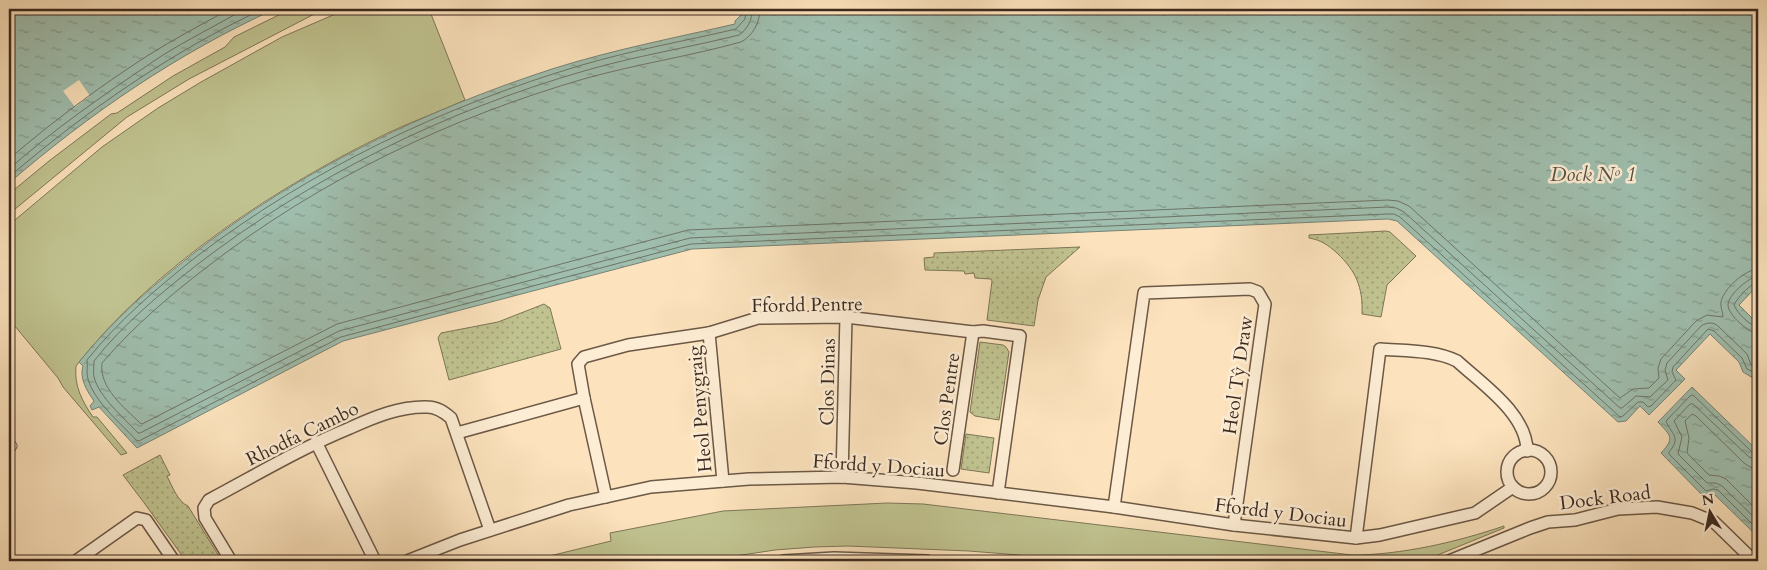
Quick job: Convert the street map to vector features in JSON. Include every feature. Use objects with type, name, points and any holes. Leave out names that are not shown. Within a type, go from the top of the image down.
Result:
[{"type":"street","name":"Heol Tŷ Draw","points":[[1114,507],[1144,293],[1250,289],[1258,292],[1265,304],[1234,525]]},
{"type":"street","name":"Ffordd Pentre","points":[[606,497],[578,364],[584,358],[628,344],[709,333],[758,318],[846,317],[1020,336],[998,494]]},
{"type":"street","name":"Clos Dinas","points":[[842,477],[846,317]]},
{"type":"street","name":"Clos Pentre","points":[[953,470],[973,332]]},
{"type":"street","name":"Heol Penygraig","points":[[709,333],[723,481]]},
{"type":"street","name":"Ffordd y Dociau","points":[[1356,538],[1380,348],[1449,357],[1457,361],[1514,414],[1527,442],[1527,451]]},
{"type":"street","points":[[457,433],[584,398]]},
{"type":"street","name":"Rhodfa Cambo","points":[[231,561],[205,518],[204,508],[209,500],[316,442],[377,416],[428,406],[443,411],[451,418],[490,530]]},
{"type":"street","points":[[9,442],[12,446],[9,450]]},
{"type":"street","points":[[316,442],[375,561]]},
{"type":"street","points":[[1527,451],[1541,454],[1547,459],[1552,473],[1546,487],[1540,492],[1533,494],[1526,494],[1513,487],[1508,475],[1508,468],[1515,456],[1527,451]]},
{"type":"street","name":"Ffordd y Dociau","points":[[407,561],[490,530],[569,505],[651,487],[749,479],[842,477],[917,483],[1114,507],[1234,525],[1356,538],[1380,535],[1475,513],[1513,487]]},
{"type":"street","name":"Dock Road","points":[[1449,561],[1548,522],[1574,520],[1618,509],[1657,507],[1692,513],[1714,522],[1754,561]]},
{"type":"street","points":[[76,561],[137,518],[146,520],[174,561]]},
{"type":"street","points":[[783,561],[834,558],[926,561]]},
{"type":"green space","points":[[291,9],[324,9],[189,79],[127,117],[9,214],[9,194],[111,114],[117,113],[173,76],[225,47],[234,37]]},
{"type":"green space","points":[[347,9],[429,9],[465,100],[392,131],[306,177],[263,203],[180,262],[142,295],[107,330],[76,366],[76,380],[82,399],[93,417],[97,417],[127,453],[121,455],[63,387],[58,378],[9,319],[9,225],[102,147],[158,108],[282,37]]},
{"type":"green space","points":[[1390,232],[1416,256],[1387,285],[1381,317],[1362,314],[1360,288],[1354,273],[1337,253],[1321,242],[1309,238],[1309,235]]},
{"type":"green space","points":[[1080,247],[1046,277],[1038,300],[1034,326],[987,320],[991,279],[975,278],[974,273],[965,274],[964,271],[925,270],[924,258],[934,257],[934,253]]},
{"type":"green space","points":[[544,304],[550,308],[561,349],[449,380],[438,338],[441,333],[498,322]]},
{"type":"green space","points":[[980,342],[1003,345],[1009,352],[999,420],[975,416],[970,412]]},
{"type":"green space","points":[[966,434],[994,438],[989,473],[961,469]]},
{"type":"green space","points":[[160,455],[170,475],[167,476],[176,493],[181,501],[188,506],[222,561],[186,561],[123,475]]},
{"type":"green space","points":[[887,503],[923,504],[1352,555],[1409,550],[1448,542],[1504,526],[1504,528],[1423,561],[1054,561],[1019,555],[969,551],[848,546],[775,550],[702,561],[529,561],[611,541],[610,533],[723,511]]},
{"type":"water","points":[[9,9],[275,9],[239,26],[169,65],[103,109],[9,183]]},
{"type":"water","name":"Dock Nº 1","points":[[741,9],[1758,9],[1758,285],[1739,305],[1758,324],[1758,381],[1743,372],[1739,362],[1710,334],[1676,370],[1685,379],[1649,415],[1640,406],[1626,421],[1618,422],[1397,221],[1388,219],[692,249],[343,341],[137,448],[99,407],[92,410],[90,406],[94,401],[84,384],[83,366],[79,362],[105,332],[178,265],[277,195],[320,169],[365,146],[457,104],[575,62],[735,24],[735,21],[740,16]]},
{"type":"water","points":[[1692,387],[1758,451],[1758,537],[1714,494],[1707,500],[1661,453],[1668,444],[1670,437],[1658,422]]},
{"type":"pier","points":[[79,80],[90,96],[75,107],[63,91]]}]
